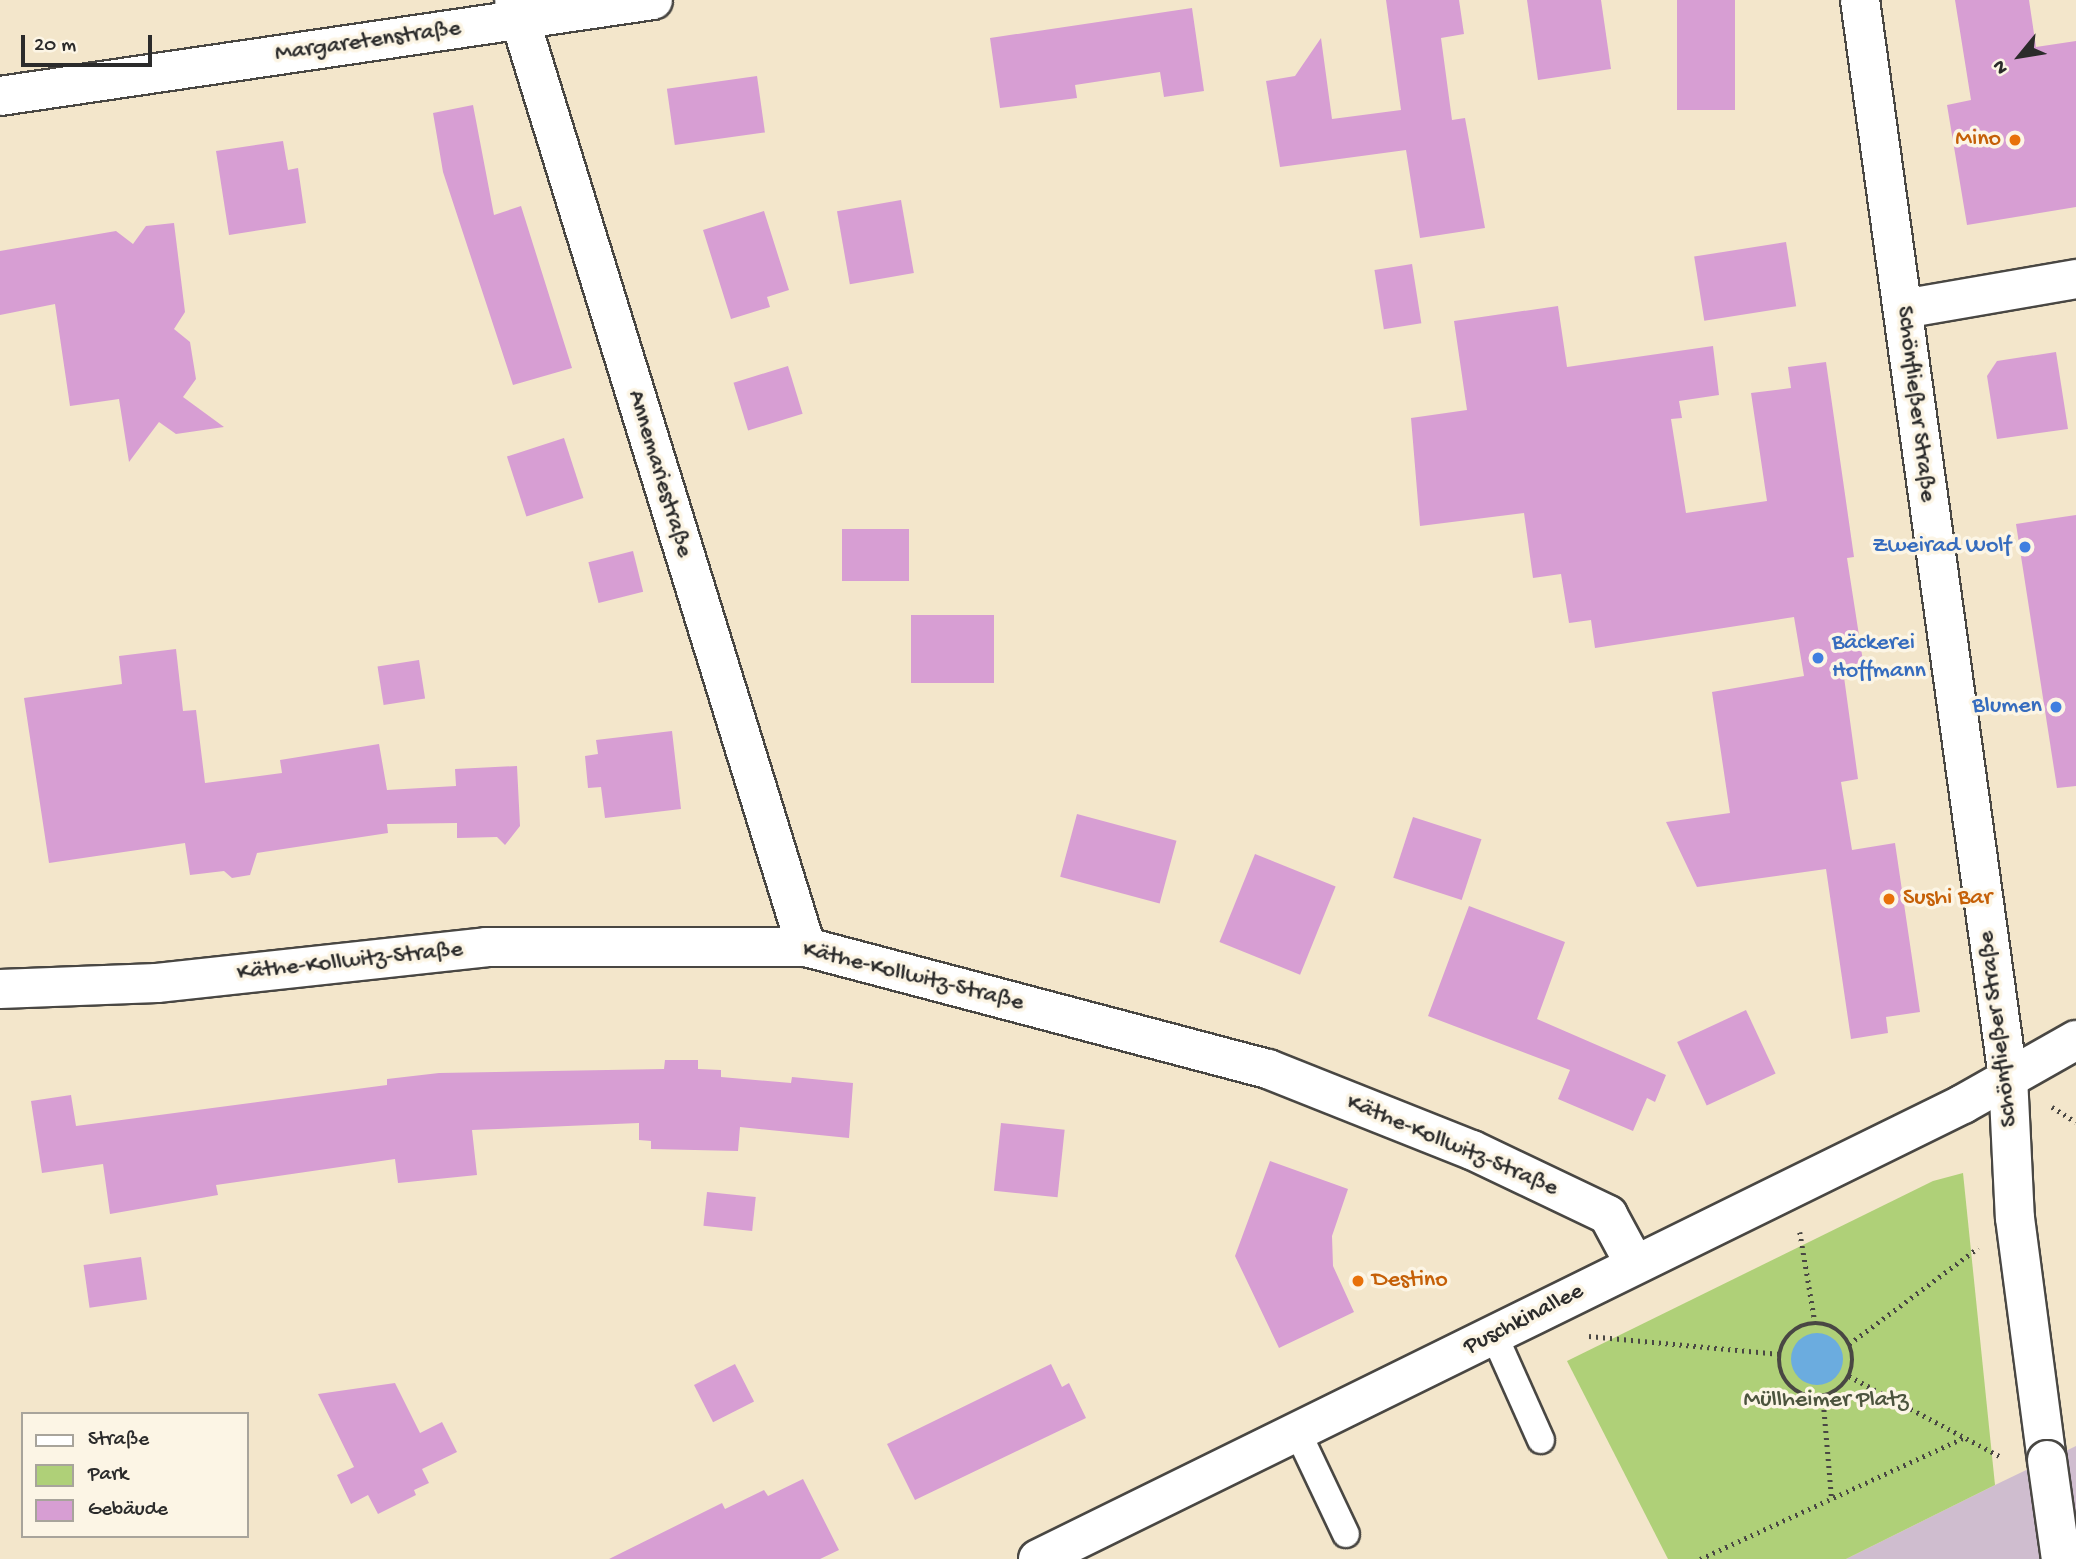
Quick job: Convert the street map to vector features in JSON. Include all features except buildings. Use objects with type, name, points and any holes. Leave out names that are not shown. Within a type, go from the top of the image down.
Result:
[{"type":"street","name":"Margaretenstraße","points":[[0,96],[515,10],[653,0]]},
{"type":"street","name":"Schönfließer Straße","points":[[1860,0],[2008,1077],[2031,1461],[2061,1559]]},
{"type":"street","name":"Annemariestraße","points":[[515,10],[806,947]]},
{"type":"street","points":[[1903,309],[2076,279]]},
{"type":"street","name":"Käthe-Kollwitz-Straße","points":[[0,989],[158,983],[486,947],[806,947],[1268,1069],[1472,1150],[1608,1214],[1634,1264]]},
{"type":"street","name":"Puschkinallee","points":[[1038,1559],[1963,1104],[2076,1040]]},
{"type":"lane","points":[[1494,1335],[1541,1440]]},
{"type":"lane","points":[[1297,1432],[1346,1534]]},
{"type":"path","points":[[2052,1107],[2076,1122]]},
{"type":"path","points":[[1800,1233],[1815,1322]]},
{"type":"path","points":[[1849,1344],[1988,1240]]},
{"type":"path","points":[[1815,1322],[1841,1332],[1849,1344],[1849,1376],[1843,1385],[1822,1396],[1803,1394],[1787,1382],[1780,1354],[1792,1332],[1815,1322]]},
{"type":"path","points":[[1580,1335],[1780,1354]]},
{"type":"path","points":[[1849,1376],[1965,1437],[2031,1461]]},
{"type":"path","points":[[1822,1396],[1832,1500]]},
{"type":"path","points":[[1700,1559],[1965,1437]]},
{"type":"shaded area","points":[[2076,1446],[2076,1559],[1846,1559],[1995,1485]]},
{"type":"green space","name":"Müllheimer Platz","points":[[1963,1173],[1995,1485],[1846,1559],[1668,1559],[1567,1361],[1933,1181]]},
{"type":"water","points":[[1817,1333],[1836,1340],[1843,1359],[1836,1378],[1817,1385],[1798,1378],[1791,1359],[1798,1340]]},
{"type":"railway","points":[[2050,1559],[2076,1546]]},
{"type":"place","name":"Mino","points":[[2015,140]]},
{"type":"place","name":"Zweirad Wolf","points":[[2025,547]]},
{"type":"place","name":"Bäckerei Hoffmann","points":[[1818,658]]},
{"type":"place","name":"Blumen","points":[[2056,707]]},
{"type":"place","name":"Sushi Bar","points":[[1889,899]]},
{"type":"place","name":"Destino","points":[[1358,1281]]}]
